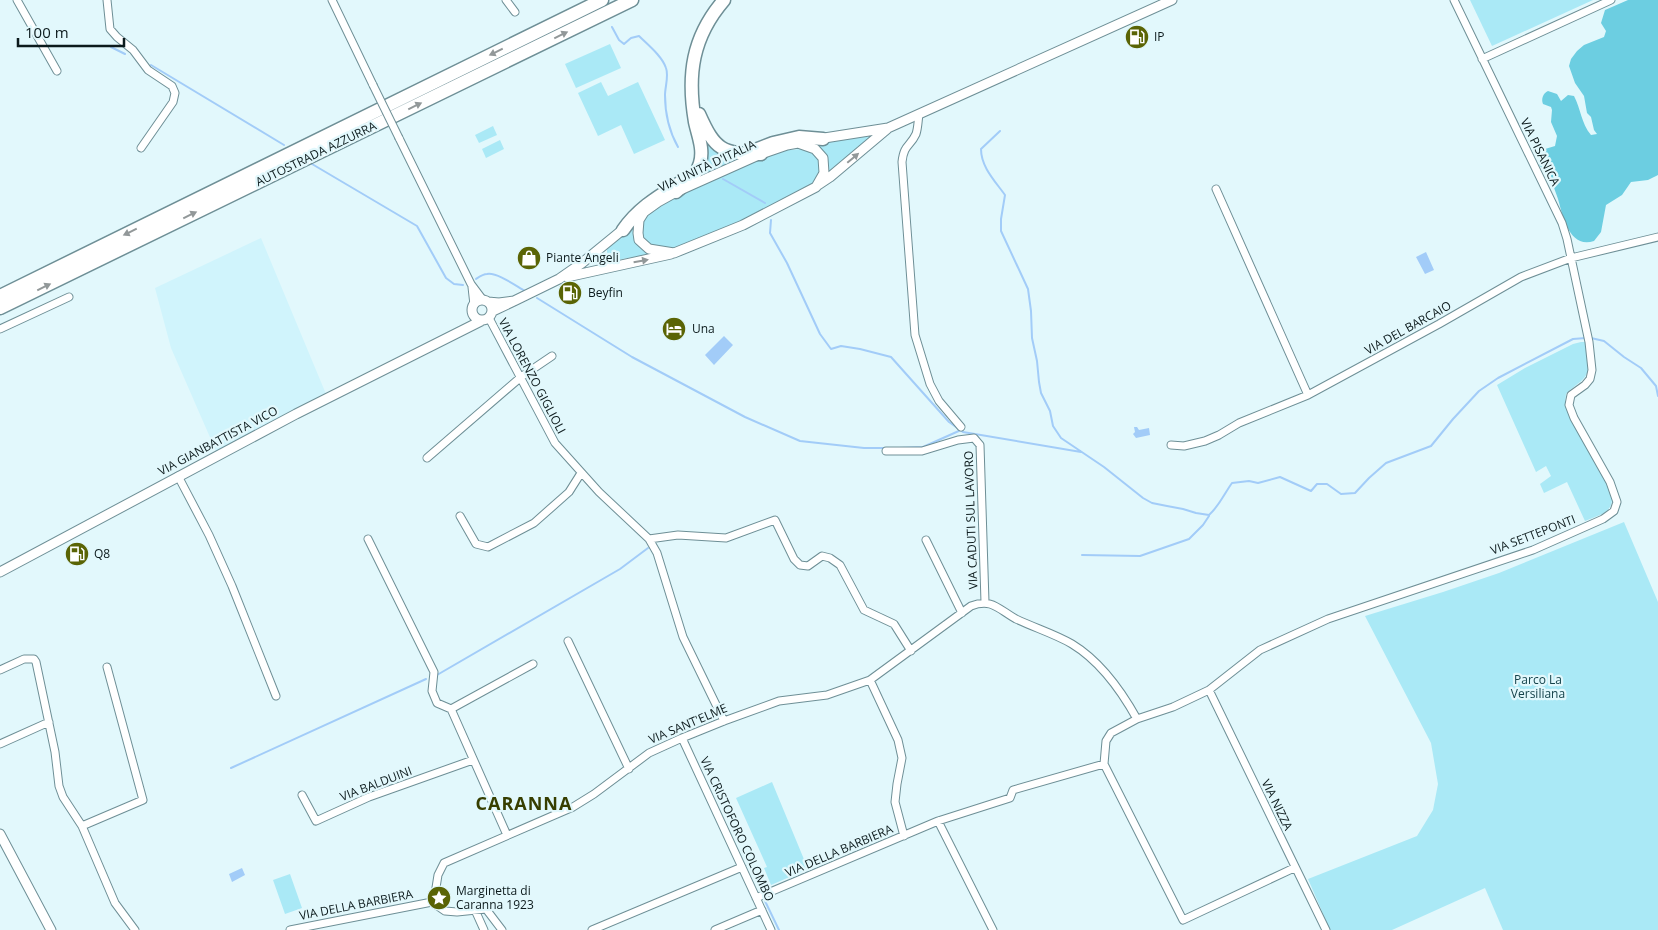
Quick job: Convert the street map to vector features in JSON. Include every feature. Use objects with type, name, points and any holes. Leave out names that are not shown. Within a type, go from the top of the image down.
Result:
[{"type":"highway","name":"AUTOSTRADA AZZURRA","points":[[0,296],[602,0]]},
{"type":"highway","name":"AUTOSTRADA AZZURRA","points":[[0,308],[632,0]]},
{"type":"highway","points":[[676,192],[695,175],[700,165],[702,149],[695,120],[691,78],[694,55],[708,21],[724,0]]},
{"type":"highway","points":[[694,103],[705,128],[714,142],[726,151],[743,154],[761,154]]},
{"type":"highway","points":[[623,230],[636,213],[682,181],[692,170],[695,164],[696,149],[691,125],[694,103]]},
{"type":"highway","points":[[743,154],[792,138],[823,138]]},
{"type":"main road","name":"VIA UNITÀ D'ITALIA","points":[[644,212],[676,192],[761,154],[798,143],[888,128],[1172,0]]},
{"type":"main road","name":"VIA UNITÀ D'ITALIA","points":[[674,253],[743,225],[816,187],[888,128]]},
{"type":"main road","points":[[798,143],[815,149],[823,158],[824,172],[816,187]]},
{"type":"main road","points":[[450,335],[559,279],[582,264],[644,212]]},
{"type":"main road","points":[[644,212],[639,220],[639,240],[649,249],[674,253]]},
{"type":"main road","points":[[559,279],[674,253]]},
{"type":"main road","points":[[450,335],[465,323],[473,309],[485,301],[514,301]]},
{"type":"main road","points":[[485,301],[492,306],[487,317]]},
{"type":"main road","points":[[473,309],[476,318],[487,317]]},
{"type":"main road","name":"VIA GIANBATTISTA VICO","points":[[0,572],[178,476],[450,335]]},
{"type":"main road","points":[[0,834],[3,846],[51,930]]},
{"type":"street","points":[[17,0],[57,71]]},
{"type":"street","points":[[107,0],[110,29],[133,50],[148,70],[172,86],[175,93],[173,102],[141,148]]},
{"type":"street","points":[[332,0],[471,284],[485,301]]},
{"type":"street","points":[[506,0],[515,12]]},
{"type":"street","name":"VIA PISANICA","points":[[1454,0],[1562,223],[1571,258]]},
{"type":"street","points":[[1482,58],[1611,0]]},
{"type":"street","points":[[919,114],[915,137],[906,146],[902,162],[915,336],[930,384],[939,401],[961,427]]},
{"type":"street","points":[[1216,189],[1308,395]]},
{"type":"street","name":"VIA DEL BARCAIO","points":[[1171,445],[1184,446],[1205,441],[1239,423],[1308,395],[1439,324],[1515,280],[1571,258],[1658,237]]},
{"type":"street","name":"VIA SETTEPONTI","points":[[1209,690],[1260,650],[1328,620],[1533,550],[1603,519],[1614,511],[1617,502],[1610,482],[1574,418],[1570,405],[1572,395],[1590,379],[1592,370],[1589,342],[1571,258]]},
{"type":"street","points":[[471,284],[473,309]]},
{"type":"street","points":[[0,329],[69,297]]},
{"type":"street","name":"VIA LORENZO GIGLIOLI","points":[[487,317],[555,443],[581,473],[649,539],[657,552],[678,624],[687,647],[724,720]]},
{"type":"street","points":[[427,458],[521,377],[552,356]]},
{"type":"street","name":"VIA CADUTI SUL LAVORO","points":[[886,451],[922,451],[958,440],[974,438],[980,445],[983,603],[1074,645],[1115,684],[1137,720]]},
{"type":"street","points":[[460,516],[476,544],[488,547],[534,523],[569,492],[581,473]]},
{"type":"street","points":[[178,476],[209,535],[232,586],[276,696]]},
{"type":"street","points":[[649,539],[678,535],[726,538],[775,520],[794,559],[800,565],[808,566],[822,556],[830,558],[840,565],[864,610],[894,624],[910,651]]},
{"type":"street","points":[[368,539],[434,672],[432,691],[437,703],[451,709],[507,835]]},
{"type":"street","points":[[926,540],[962,613]]},
{"type":"street","name":"VIA SANT'ELME","points":[[432,902],[438,875],[444,863],[573,807],[594,794],[649,753],[682,738],[779,700],[827,695],[870,680],[971,606],[983,603]]},
{"type":"street","points":[[568,641],[629,768]]},
{"type":"street","points":[[0,670],[24,659],[30,658],[36,662],[55,752],[59,786],[63,798],[82,826],[116,903],[135,930]]},
{"type":"street","points":[[451,709],[533,664]]},
{"type":"street","points":[[82,826],[143,800],[107,667]]},
{"type":"street","name":"VIA DELLA BARBIERA","points":[[870,680],[898,740],[902,758],[895,802],[904,836]]},
{"type":"street","points":[[1209,690],[1111,733],[1106,741],[1104,764],[1184,920],[1294,868]]},
{"type":"street","name":"VIA NIZZA","points":[[1209,690],[1294,868],[1326,930]]},
{"type":"street","points":[[0,744],[49,722]]},
{"type":"street","name":"VIA CRISTOFORO COLOMBO","points":[[682,738],[771,930]]},
{"type":"street","name":"VIA BALDUINI","points":[[302,795],[316,821],[369,797],[473,760]]},
{"type":"street","name":"VIA DELLA BARBIERA","points":[[756,898],[938,821],[1010,798],[1013,790],[1104,764]]},
{"type":"street","points":[[938,821],[993,930]]},
{"type":"street","points":[[592,930],[610,927],[742,867]]},
{"type":"street","name":"VIA DELLA BARBIERA","points":[[290,930],[432,902],[445,911],[457,912],[486,908],[502,930]]},
{"type":"street","points":[[475,910],[484,930]]},
{"type":"street","points":[[715,930],[762,910]]},
{"type":"shaded area","points":[[1628,0],[1658,0],[1658,175],[1648,180],[1631,182],[1622,195],[1606,205],[1601,232],[1594,241],[1585,242],[1573,236],[1568,229],[1552,183],[1551,173],[1545,171],[1539,165],[1540,153],[1545,149],[1555,146],[1557,136],[1551,122],[1551,107],[1543,104],[1542,98],[1548,91],[1557,94],[1561,101],[1568,95],[1574,96],[1583,121],[1591,135],[1597,134],[1591,117],[1587,113],[1584,96],[1575,83],[1569,66],[1571,59],[1584,45],[1604,37],[1606,31],[1601,23],[1605,10]]},
{"type":"shaded area","points":[[261,238],[326,394],[216,451],[171,348],[155,288]]},
{"type":"shaded area","points":[[1426,252],[1434,270],[1425,274],[1416,257]]},
{"type":"shaded area","points":[[724,336],[733,345],[714,365],[705,355]]},
{"type":"shaded area","points":[[1134,427],[1137,427],[1139,430],[1149,428],[1150,435],[1136,438],[1133,434],[1135,432]]},
{"type":"shaded area","points":[[242,868],[245,875],[232,882],[229,874]]},
{"type":"green space","points":[[1470,0],[1593,0],[1492,46]]},
{"type":"green space","points":[[610,44],[621,68],[576,88],[565,64]]},
{"type":"green space","points":[[601,82],[608,96],[638,82],[665,140],[634,154],[621,125],[598,136],[578,93]]},
{"type":"green space","points":[[493,126],[497,135],[479,143],[475,135]]},
{"type":"green space","points":[[702,134],[737,157],[737,163],[703,177],[700,176]]},
{"type":"green space","points":[[872,136],[828,174],[819,147],[814,143]]},
{"type":"green space","points":[[500,140],[504,149],[486,158],[482,149]]},
{"type":"green space","points":[[802,149],[810,151],[816,156],[822,170],[816,181],[806,188],[772,207],[715,233],[674,248],[652,247],[643,239],[641,234],[642,221],[646,215],[683,193],[772,153]]},
{"type":"green space","points":[[639,217],[636,231],[656,253],[611,261],[607,248]]},
{"type":"green space","points":[[1586,342],[1589,360],[1587,374],[1566,394],[1565,404],[1611,491],[1612,498],[1611,504],[1606,511],[1585,521],[1567,482],[1544,493],[1540,484],[1551,476],[1546,466],[1536,472],[1497,385],[1525,368],[1573,344]]},
{"type":"green space","name":"Parco La Versiliana","points":[[1624,522],[1658,602],[1658,930],[1503,930],[1485,888],[1392,930],[1330,930],[1308,879],[1417,836],[1433,810],[1438,784],[1431,743],[1365,616],[1499,573]]},
{"type":"green space","points":[[772,782],[808,869],[771,885],[764,868],[767,867],[736,798]]},
{"type":"green space","points":[[290,874],[302,908],[285,914],[273,880]]},
{"type":"waterway","points":[[612,27],[619,40],[624,44],[631,38],[639,36],[664,64],[667,74],[665,95],[667,116],[672,135],[678,147]]},
{"type":"waterway","points":[[111,47],[125,54]]},
{"type":"waterway","points":[[151,65],[284,145]]},
{"type":"waterway","points":[[1000,131],[981,149],[983,162],[989,174],[1005,195],[1001,231],[1028,289],[1032,338],[1041,393],[1050,411],[1053,426],[1061,438],[1152,503],[1209,515],[1232,483],[1249,481],[1258,483],[1280,477],[1311,491],[1317,484],[1327,484],[1341,494],[1355,493],[1386,463],[1431,446],[1479,391],[1498,378],[1573,339],[1586,338]]},
{"type":"waterway","points":[[312,164],[417,226],[446,278],[454,284],[463,285]]},
{"type":"waterway","points":[[723,179],[765,203]]},
{"type":"waterway","points":[[771,220],[770,233],[787,263],[820,334],[831,349],[841,346],[891,357],[949,422],[963,432],[1081,452]]},
{"type":"waterway","points":[[476,279],[486,274],[496,275],[525,291]]},
{"type":"waterway","points":[[537,298],[632,357],[745,417],[800,441],[864,448],[887,448]]},
{"type":"waterway","points":[[1591,338],[1604,341],[1641,368],[1656,386],[1658,396]]},
{"type":"waterway","points":[[899,448],[923,447],[961,430]]},
{"type":"waterway","points":[[1082,555],[1140,556],[1189,539],[1209,516]]},
{"type":"waterway","points":[[437,675],[620,569],[648,548]]},
{"type":"waterway","points":[[231,768],[426,679]]},
{"type":"waterway","points":[[765,901],[779,930]]},
{"type":"place","name":"IP","points":[[1137,37]]},
{"type":"place","name":"Piante Angeli","points":[[529,258]]},
{"type":"place","name":"Beyfin","points":[[570,293]]},
{"type":"place","name":"Una","points":[[674,329]]},
{"type":"place","name":"Q8","points":[[77,554]]},
{"type":"place","name":"Marginetta di Caranna 1923","points":[[439,898]]},
{"type":"district","name":"CARANNA","points":[[524,804]]}]
